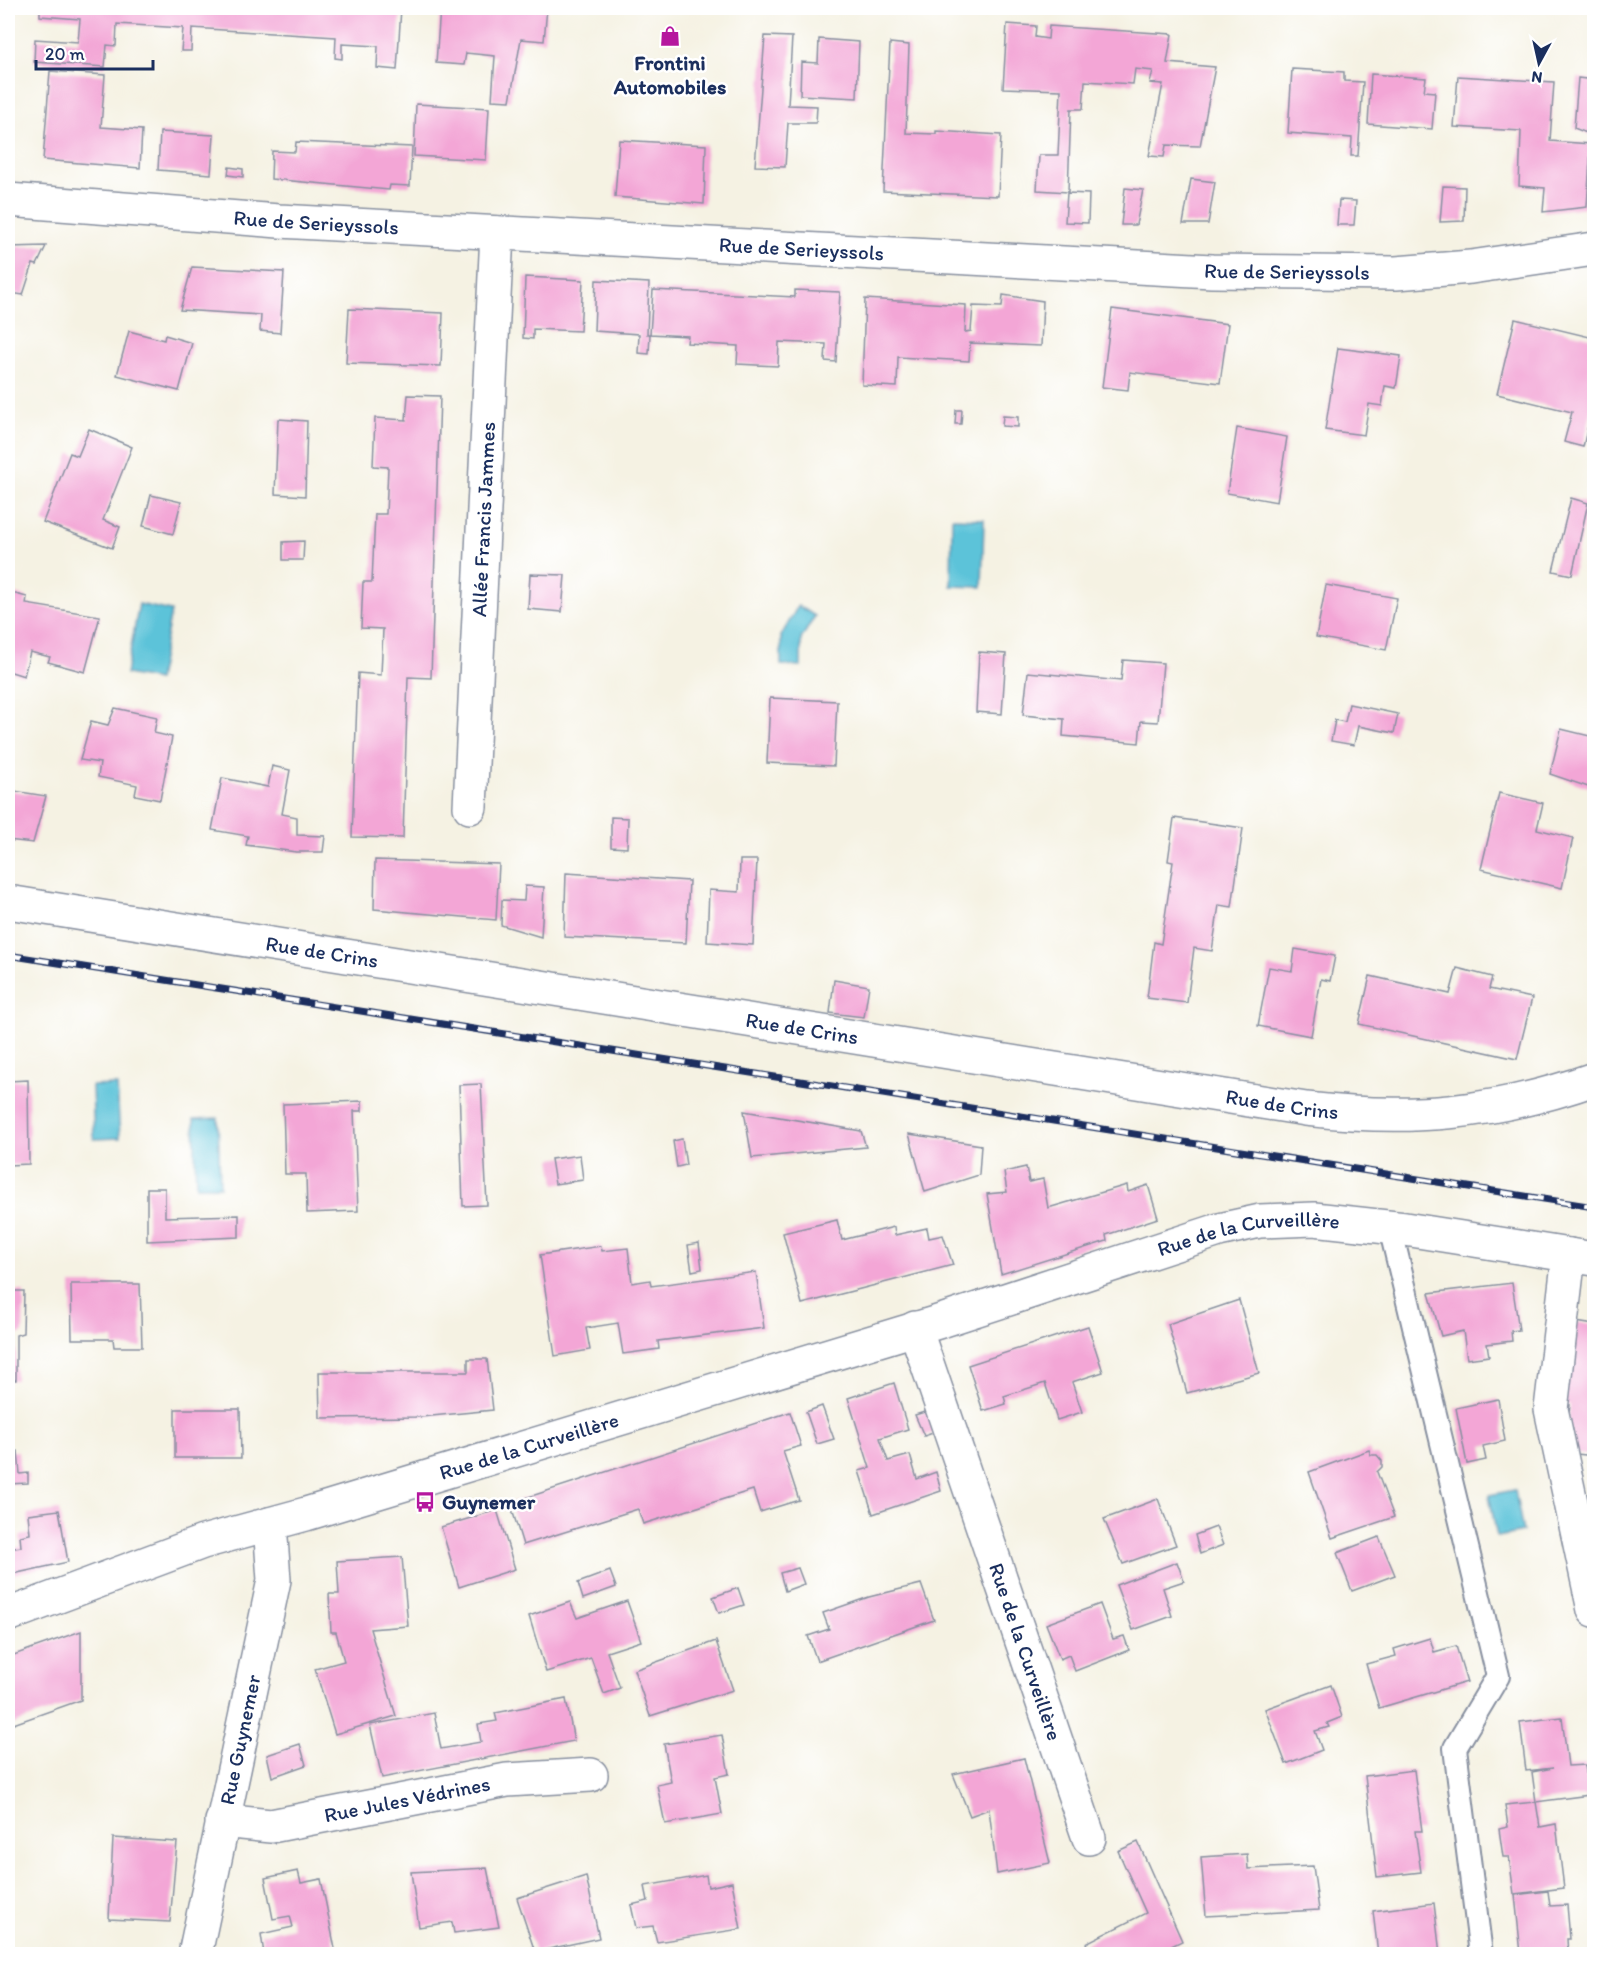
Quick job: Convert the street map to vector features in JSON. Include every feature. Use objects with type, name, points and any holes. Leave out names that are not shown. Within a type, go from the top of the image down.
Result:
[{"type":"street","name":"Rue de Serieyssols","points":[[8,200],[279,221],[1212,272],[1396,273],[1471,267],[1594,249]]},
{"type":"street","name":"Allée Francis Jammes","points":[[470,807],[497,233]]},
{"type":"street","name":"Rue de Crins","points":[[8,902],[1346,1114],[1449,1114],[1554,1094],[1594,1079]]},
{"type":"street","name":"Rue de la Curveillère","points":[[8,1615],[203,1542],[270,1524],[915,1328],[1219,1230],[1250,1223],[1314,1219],[1390,1227],[1582,1257]]},
{"type":"street","points":[[1582,1257],[1551,1409],[1594,1610]]},
{"type":"street","name":"Rue de la Curveillère","points":[[915,1328],[1089,1838]]},
{"type":"street","name":"Rue Guynemer","points":[[195,1954],[274,1581],[270,1524]]},
{"type":"street","name":"Rue Jules Védrines","points":[[222,1821],[271,1826],[507,1780],[591,1775]]},
{"type":"lane","points":[[1390,1227],[1498,1676],[1455,1748],[1481,1954]]},
{"type":"water","points":[[952,518],[984,519],[982,587],[951,586]]},
{"type":"water","points":[[139,604],[171,611],[158,680],[126,674]]},
{"type":"water","points":[[798,606],[815,616],[801,639],[801,666],[781,665],[781,636]]},
{"type":"water","points":[[117,1085],[120,1138],[94,1139],[92,1086]]},
{"type":"water","points":[[218,1118],[220,1186],[196,1186],[194,1119]]},
{"type":"water","points":[[1515,1490],[1523,1532],[1497,1537],[1489,1495]]},
{"type":"building","points":[[40,8],[401,8],[397,70],[377,68],[378,46],[342,44],[342,59],[335,58],[336,37],[192,28],[191,51],[181,51],[183,28],[117,24],[116,46],[107,45],[105,67],[34,62],[35,39],[78,42],[80,19],[40,16]]},
{"type":"building","points":[[440,8],[547,8],[544,41],[521,39],[510,101],[492,100],[495,56],[466,53],[464,65],[436,63]]},
{"type":"building","points":[[1007,24],[1036,26],[1035,37],[1048,39],[1049,26],[1172,34],[1167,63],[1215,67],[1200,146],[1166,145],[1164,157],[1149,156],[1163,84],[1150,83],[1153,71],[1135,69],[1133,84],[1085,81],[1083,109],[1071,109],[1068,192],[1037,190],[1039,155],[1058,155],[1061,90],[1003,88]]},
{"type":"building","points":[[765,36],[792,37],[788,105],[817,106],[816,123],[788,123],[785,167],[755,166]]},
{"type":"building","points":[[819,39],[859,42],[857,98],[800,95],[801,62],[818,63]]},
{"type":"building","points":[[890,43],[909,45],[906,133],[936,134],[936,131],[1001,135],[998,196],[883,191]]},
{"type":"building","points":[[1292,69],[1344,72],[1344,81],[1363,82],[1358,156],[1351,156],[1352,138],[1288,133]]},
{"type":"building","points":[[50,71],[105,75],[101,127],[142,130],[140,168],[43,160]]},
{"type":"building","points":[[1371,74],[1426,78],[1424,91],[1435,92],[1432,129],[1368,124]]},
{"type":"building","points":[[1458,76],[1554,82],[1550,141],[1591,144],[1587,207],[1543,212],[1545,188],[1519,186],[1521,131],[1454,127]]},
{"type":"building","points":[[1578,78],[1594,80],[1594,136],[1574,128]]},
{"type":"building","points":[[416,104],[489,108],[486,160],[414,156]]},
{"type":"building","points":[[160,132],[214,135],[211,174],[158,170]]},
{"type":"building","points":[[619,140],[706,145],[704,204],[615,197]]},
{"type":"building","points":[[296,142],[412,147],[410,186],[390,185],[389,190],[271,179],[272,151],[295,152]]},
{"type":"building","points":[[229,167],[243,169],[243,177],[228,175]]},
{"type":"building","points":[[1191,179],[1215,182],[1208,224],[1183,224]]},
{"type":"building","points":[[1443,186],[1465,187],[1464,221],[1440,222]]},
{"type":"building","points":[[1125,188],[1143,190],[1136,225],[1121,225]]},
{"type":"building","points":[[1067,193],[1089,194],[1088,223],[1065,222]]},
{"type":"building","points":[[1339,200],[1356,201],[1354,225],[1337,225]]},
{"type":"building","points":[[46,246],[37,265],[33,264],[23,295],[11,293],[8,307],[8,247]]},
{"type":"building","points":[[192,267],[284,272],[280,333],[260,331],[261,315],[180,310]]},
{"type":"building","points":[[525,277],[583,280],[580,331],[533,329],[533,339],[523,338]]},
{"type":"building","points":[[596,280],[649,283],[647,334],[650,334],[649,354],[638,353],[639,334],[594,331]]},
{"type":"building","points":[[653,290],[795,297],[795,290],[840,292],[836,362],[825,361],[826,344],[779,342],[778,366],[737,364],[738,346],[687,343],[688,336],[650,334]]},
{"type":"building","points":[[1003,295],[1043,301],[1041,346],[970,343],[969,361],[898,357],[897,387],[862,385],[865,299],[966,305],[965,332],[971,331],[973,306],[1002,307]]},
{"type":"building","points":[[349,309],[443,313],[441,366],[346,363]]},
{"type":"building","points":[[1112,309],[1228,324],[1220,383],[1130,372],[1128,390],[1102,387]]},
{"type":"building","points":[[1515,319],[1594,338],[1594,400],[1583,447],[1564,442],[1572,412],[1497,394]]},
{"type":"building","points":[[129,331],[164,340],[165,335],[192,343],[179,391],[117,375]]},
{"type":"building","points":[[1338,348],[1401,356],[1396,388],[1385,386],[1382,406],[1369,404],[1364,435],[1325,430]]},
{"type":"building","points":[[408,395],[440,396],[431,678],[408,677],[403,838],[352,837],[358,673],[381,675],[383,629],[361,628],[363,582],[372,582],[375,514],[386,514],[388,467],[373,466],[375,418],[406,420]]},
{"type":"building","points":[[956,410],[962,410],[961,424],[955,424]]},
{"type":"building","points":[[1003,416],[1018,417],[1018,427],[1002,426]]},
{"type":"building","points":[[278,419],[307,421],[305,496],[275,494]]},
{"type":"building","points":[[1237,428],[1287,437],[1277,502],[1227,493]]},
{"type":"building","points":[[89,429],[132,447],[103,520],[120,527],[112,548],[43,522],[70,453],[78,456]]},
{"type":"building","points":[[151,495],[181,502],[173,534],[143,526]]},
{"type":"building","points":[[1571,498],[1588,503],[1572,575],[1553,571]]},
{"type":"building","points":[[304,541],[303,560],[283,560],[283,542]]},
{"type":"building","points":[[530,574],[565,575],[562,612],[528,609]]},
{"type":"building","points":[[1326,585],[1397,598],[1386,650],[1316,637]]},
{"type":"building","points":[[8,592],[27,597],[26,604],[100,616],[85,672],[48,662],[50,657],[30,652],[24,676],[8,671]]},
{"type":"building","points":[[979,652],[1006,654],[1002,714],[976,712]]},
{"type":"building","points":[[1123,660],[1163,663],[1158,722],[1141,721],[1139,743],[1063,736],[1064,719],[1023,715],[1028,672],[1121,681]]},
{"type":"building","points":[[770,698],[837,701],[834,766],[767,763]]},
{"type":"building","points":[[1349,704],[1398,714],[1394,733],[1358,726],[1354,745],[1331,741],[1335,720],[1345,722]]},
{"type":"building","points":[[115,708],[157,717],[154,733],[172,737],[160,800],[135,795],[137,785],[98,777],[100,763],[80,760],[91,721],[108,725]]},
{"type":"building","points":[[1561,729],[1594,737],[1594,789],[1550,774]]},
{"type":"building","points":[[272,766],[290,770],[282,814],[297,817],[297,835],[325,836],[323,852],[296,852],[246,845],[248,836],[212,830],[222,778],[268,787]]},
{"type":"building","points":[[8,790],[46,796],[33,843],[8,840]]},
{"type":"building","points":[[1499,793],[1543,803],[1537,829],[1573,838],[1562,888],[1481,869]]},
{"type":"building","points":[[611,817],[628,818],[627,848],[611,847]]},
{"type":"building","points":[[1174,818],[1243,828],[1232,907],[1219,905],[1212,951],[1194,948],[1187,1003],[1147,998],[1154,942],[1161,944],[1173,862],[1168,861]]},
{"type":"building","points":[[375,860],[499,864],[496,920],[374,909]]},
{"type":"building","points":[[740,860],[757,860],[753,945],[707,942],[709,890],[739,892]]},
{"type":"building","points":[[566,873],[689,881],[686,943],[564,937]]},
{"type":"building","points":[[525,886],[544,887],[541,937],[501,925],[502,900],[524,901]]},
{"type":"building","points":[[1295,949],[1335,956],[1330,981],[1321,979],[1311,1036],[1258,1026],[1269,967],[1292,971]]},
{"type":"building","points":[[1457,968],[1492,977],[1489,989],[1532,998],[1517,1059],[1359,1024],[1370,976],[1450,994]]},
{"type":"building","points":[[834,980],[869,986],[864,1017],[830,1013]]},
{"type":"building","points":[[28,1080],[29,1164],[8,1165],[8,1081]]},
{"type":"building","points":[[481,1084],[487,1205],[463,1206],[459,1085]]},
{"type":"building","points":[[362,1101],[362,1111],[354,1111],[358,1211],[307,1213],[306,1174],[285,1174],[283,1104]]},
{"type":"building","points":[[744,1111],[861,1131],[866,1147],[752,1158]]},
{"type":"building","points":[[909,1134],[981,1145],[979,1175],[925,1192]]},
{"type":"building","points":[[682,1139],[686,1165],[677,1167],[673,1141]]},
{"type":"building","points":[[580,1155],[583,1180],[555,1184],[551,1159]]},
{"type":"building","points":[[1026,1167],[1029,1182],[1043,1179],[1048,1208],[1127,1185],[1128,1192],[1148,1185],[1158,1218],[1106,1235],[1107,1241],[1001,1274],[987,1194],[1007,1192],[1004,1172]]},
{"type":"building","points":[[147,1188],[165,1188],[165,1217],[239,1215],[239,1237],[147,1241]]},
{"type":"building","points":[[837,1220],[842,1240],[894,1227],[895,1235],[927,1228],[929,1238],[943,1235],[953,1265],[802,1304],[783,1233]]},
{"type":"building","points":[[699,1243],[702,1269],[692,1271],[688,1245]]},
{"type":"building","points":[[601,1246],[602,1251],[628,1248],[632,1283],[650,1280],[651,1286],[756,1272],[764,1328],[658,1341],[659,1349],[623,1354],[618,1323],[586,1328],[590,1350],[555,1356],[540,1255]]},
{"type":"building","points":[[1512,1283],[1519,1330],[1511,1331],[1512,1341],[1487,1344],[1489,1356],[1467,1359],[1463,1331],[1441,1336],[1429,1293]]},
{"type":"building","points":[[71,1284],[140,1284],[142,1347],[114,1347],[113,1339],[72,1339]]},
{"type":"building","points":[[8,1291],[24,1291],[23,1333],[16,1335],[16,1380],[8,1380]]},
{"type":"building","points":[[1239,1300],[1259,1373],[1187,1393],[1168,1324]]},
{"type":"building","points":[[1570,1321],[1594,1325],[1594,1456],[1577,1454],[1568,1421],[1570,1405],[1562,1404]]},
{"type":"building","points":[[1088,1326],[1103,1372],[1072,1382],[1082,1412],[1057,1420],[1045,1383],[1004,1396],[1006,1404],[983,1411],[968,1365]]},
{"type":"building","points":[[468,1359],[487,1359],[493,1410],[421,1417],[320,1418],[319,1372],[468,1372]]},
{"type":"building","points":[[894,1383],[908,1429],[880,1438],[888,1461],[910,1455],[917,1479],[936,1472],[941,1491],[873,1514],[859,1471],[870,1468],[848,1398]]},
{"type":"building","points":[[1498,1399],[1505,1441],[1483,1446],[1486,1460],[1467,1464],[1456,1408]]},
{"type":"building","points":[[822,1406],[834,1439],[817,1444],[806,1412]]},
{"type":"building","points":[[175,1409],[240,1409],[241,1458],[175,1458]]},
{"type":"building","points":[[931,1410],[939,1431],[924,1436],[915,1415]]},
{"type":"building","points":[[790,1412],[801,1446],[783,1451],[799,1500],[760,1512],[753,1490],[643,1524],[638,1509],[523,1545],[510,1503]]},
{"type":"building","points":[[1369,1450],[1371,1455],[1377,1455],[1382,1461],[1382,1467],[1377,1472],[1394,1517],[1332,1538],[1309,1472]]},
{"type":"building","points":[[18,1451],[20,1474],[28,1473],[28,1483],[8,1484],[8,1452]]},
{"type":"building","points":[[1158,1499],[1176,1545],[1123,1564],[1104,1519]]},
{"type":"building","points":[[59,1510],[68,1562],[8,1575],[8,1549],[21,1547],[20,1536],[30,1534],[28,1514]]},
{"type":"building","points":[[497,1510],[515,1569],[459,1587],[441,1527]]},
{"type":"building","points":[[1216,1527],[1223,1545],[1200,1554],[1195,1535]]},
{"type":"building","points":[[1379,1537],[1395,1575],[1352,1591],[1337,1553]]},
{"type":"building","points":[[402,1557],[408,1626],[370,1629],[396,1716],[335,1734],[315,1669],[344,1661],[336,1632],[331,1632],[329,1594],[339,1594],[337,1561]]},
{"type":"building","points":[[1177,1562],[1184,1581],[1163,1588],[1172,1616],[1133,1630],[1116,1585]]},
{"type":"building","points":[[798,1568],[804,1584],[785,1591],[780,1573]]},
{"type":"building","points":[[610,1571],[616,1587],[583,1599],[578,1583]]},
{"type":"building","points":[[921,1584],[934,1620],[817,1661],[808,1636],[829,1629],[823,1613],[869,1597]]},
{"type":"building","points":[[738,1588],[744,1605],[719,1613],[713,1597]]},
{"type":"building","points":[[627,1601],[641,1641],[607,1652],[620,1688],[604,1694],[591,1658],[546,1672],[529,1616],[570,1602],[577,1618]]},
{"type":"building","points":[[1100,1604],[1113,1639],[1124,1636],[1129,1650],[1075,1671],[1069,1655],[1060,1659],[1046,1624]]},
{"type":"building","points":[[81,1631],[81,1700],[8,1726],[8,1657]]},
{"type":"building","points":[[1430,1638],[1434,1652],[1456,1646],[1467,1682],[1379,1708],[1366,1664],[1396,1656],[1394,1649]]},
{"type":"building","points":[[716,1641],[733,1690],[650,1716],[634,1670]]},
{"type":"building","points":[[1331,1685],[1342,1717],[1327,1723],[1329,1727],[1315,1731],[1322,1750],[1286,1764],[1265,1709]]},
{"type":"building","points":[[566,1699],[574,1741],[382,1778],[370,1725],[434,1713],[441,1749],[481,1742],[478,1724],[497,1721],[495,1713]]},
{"type":"building","points":[[1562,1717],[1568,1766],[1585,1765],[1589,1795],[1536,1802],[1532,1772],[1553,1768],[1526,1771],[1520,1722]]},
{"type":"building","points":[[722,1735],[729,1774],[715,1777],[722,1814],[665,1824],[657,1785],[671,1782],[664,1744]]},
{"type":"building","points":[[300,1744],[306,1765],[272,1777],[267,1755]]},
{"type":"building","points":[[1024,1758],[1050,1863],[997,1874],[989,1809],[970,1816],[953,1774]]},
{"type":"building","points":[[1414,1770],[1422,1831],[1415,1831],[1421,1872],[1377,1877],[1365,1776]]},
{"type":"building","points":[[1536,1802],[1540,1827],[1556,1824],[1564,1888],[1514,1894],[1509,1857],[1503,1857],[1499,1829],[1508,1827],[1505,1805]]},
{"type":"building","points":[[113,1838],[177,1842],[170,1922],[109,1919]]},
{"type":"building","points":[[1138,1842],[1182,1941],[1155,1954],[1091,1954],[1086,1943],[1146,1913],[1118,1851]]},
{"type":"building","points":[[1247,1854],[1248,1869],[1313,1866],[1319,1910],[1206,1916],[1201,1857]]},
{"type":"building","points":[[487,1868],[499,1927],[454,1933],[452,1922],[419,1927],[411,1872]]},
{"type":"building","points":[[298,1871],[301,1883],[321,1879],[336,1954],[264,1954],[261,1934],[293,1927],[290,1916],[273,1919],[265,1878]]},
{"type":"building","points":[[706,1875],[708,1887],[732,1882],[741,1929],[657,1942],[653,1926],[636,1928],[631,1905],[648,1901],[645,1886]]},
{"type":"building","points":[[586,1876],[599,1938],[535,1952],[517,1898]]},
{"type":"building","points":[[1548,1891],[1550,1906],[1567,1905],[1570,1939],[1567,1939],[1568,1954],[1521,1954],[1515,1895]]},
{"type":"building","points":[[1434,1903],[1440,1954],[1378,1954],[1373,1911]]},
{"type":"railway","points":[[8,955],[1594,1207]]},
{"type":"place","name":"Frontini Automobiles","points":[[670,36]]},
{"type":"place","name":"Guynemer","points":[[425,1502]]}]
